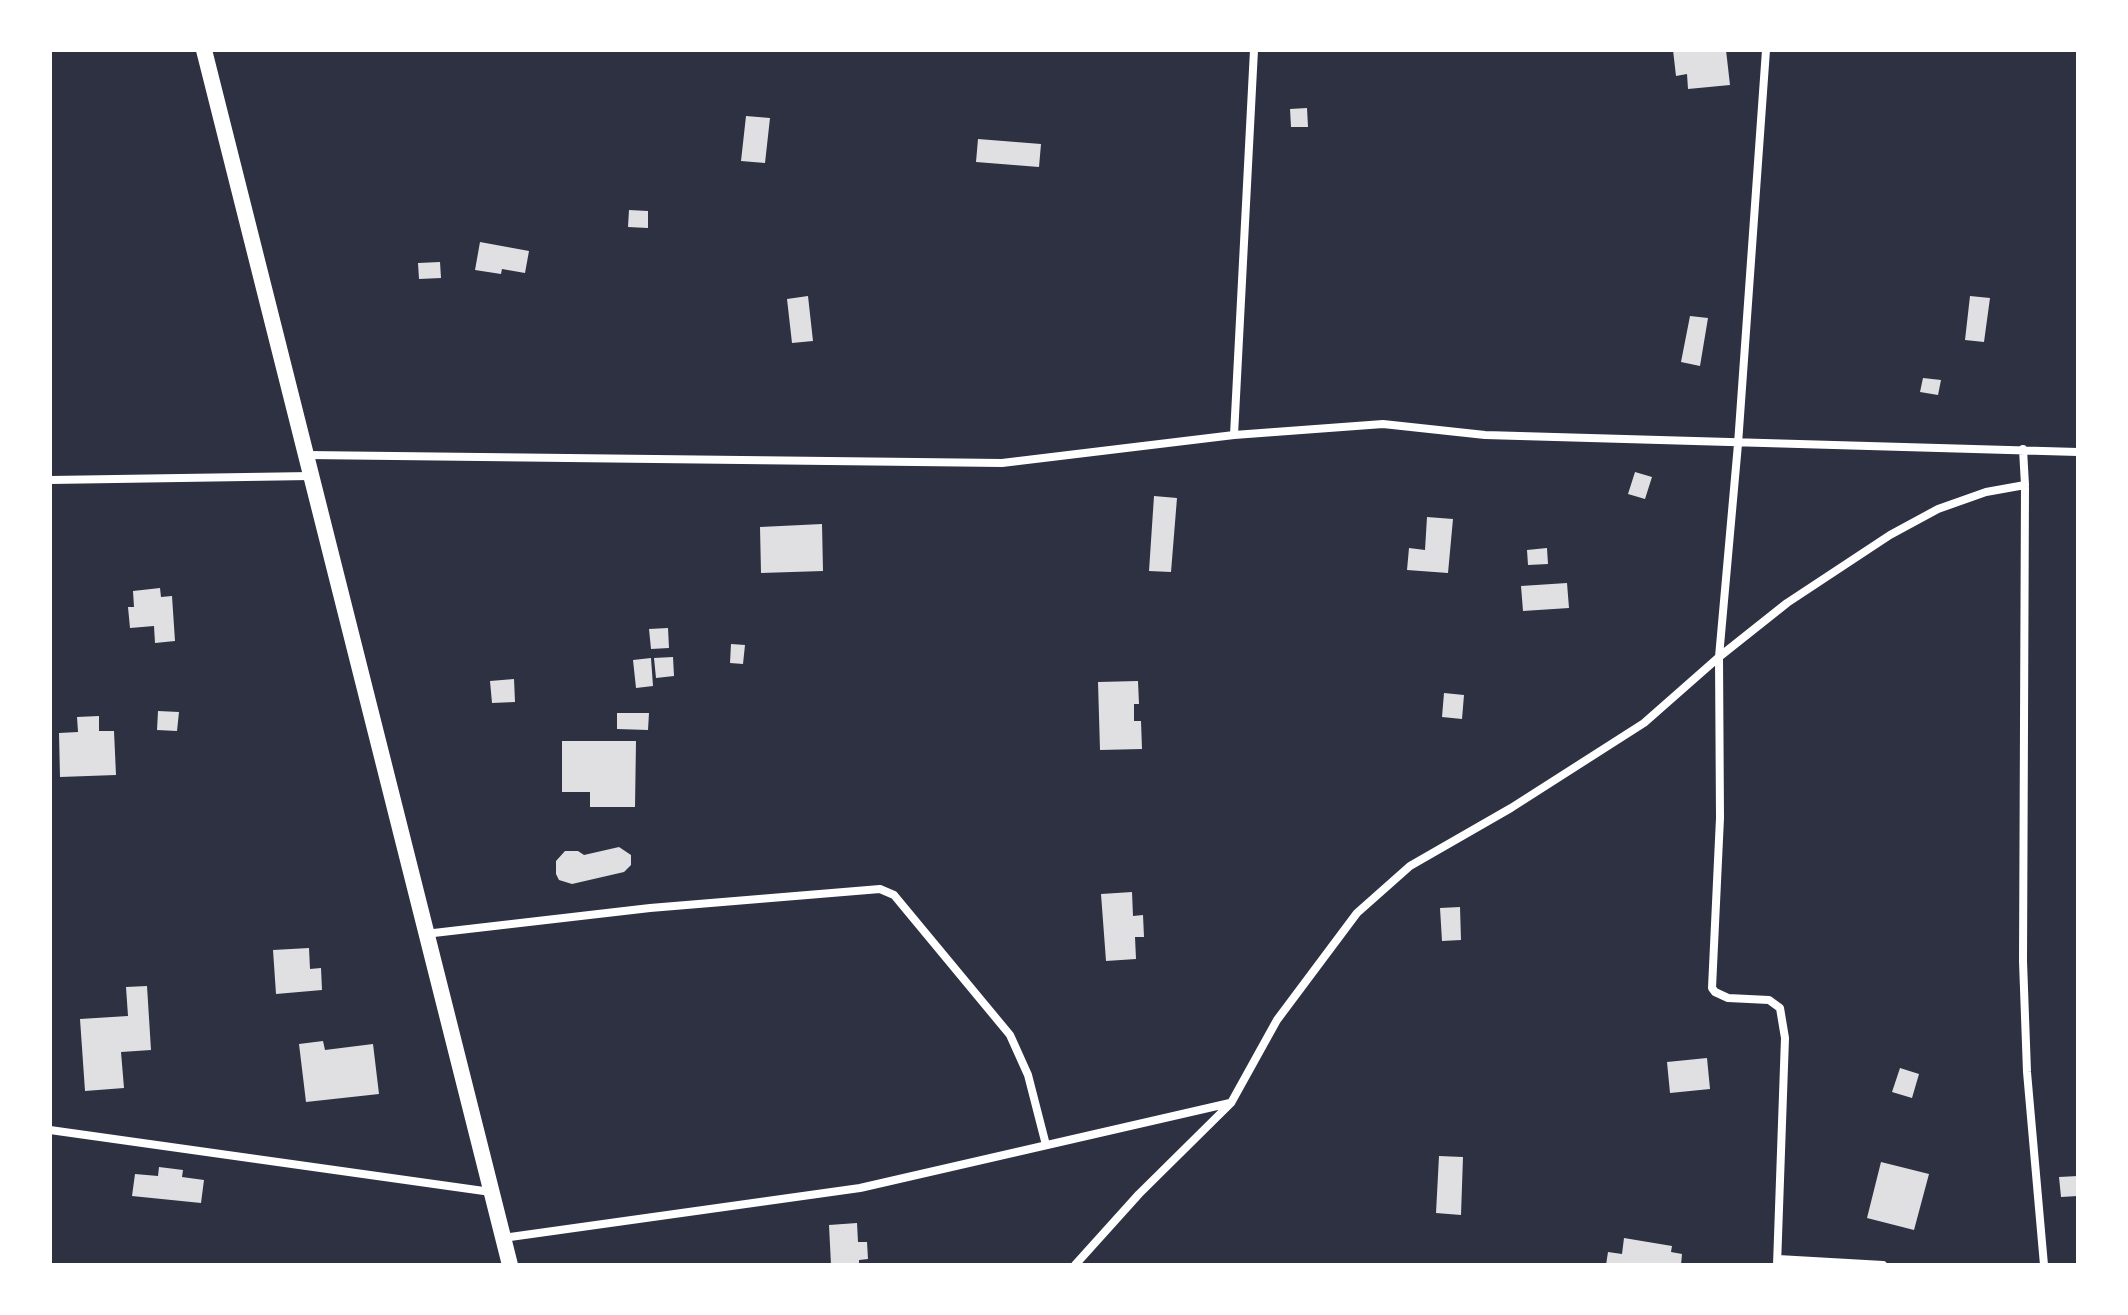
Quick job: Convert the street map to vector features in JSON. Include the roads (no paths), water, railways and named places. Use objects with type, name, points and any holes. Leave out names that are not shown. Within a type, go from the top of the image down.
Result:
[{"type":"main road","points":[[204,50],[510,1265]]},
{"type":"street","points":[[1234,435],[1254,50]]},
{"type":"street","points":[[1766,50],[1738,444],[1719,657],[1720,818],[1712,988],[1728,998],[1769,1000],[1780,1008],[1785,1038],[1778,1262],[1883,1265]]},
{"type":"street","points":[[307,455],[1002,463],[1234,435],[1383,424],[1485,435],[2078,452]]},
{"type":"street","points":[[2023,449],[2023,961],[2027,1072],[2044,1265]]},
{"type":"street","points":[[50,480],[312,476]]},
{"type":"street","points":[[1075,1265],[1139,1194],[1231,1103],[1277,1020],[1357,913],[1410,866],[1511,808],[1644,723],[1787,603],[1913,521],[1986,492],[2025,485]]},
{"type":"street","points":[[425,934],[650,908],[880,889],[894,895],[1010,1035],[1028,1075],[1046,1145]]},
{"type":"street","points":[[503,1238],[860,1188],[1231,1103]]},
{"type":"street","points":[[50,1130],[491,1192]]}]
